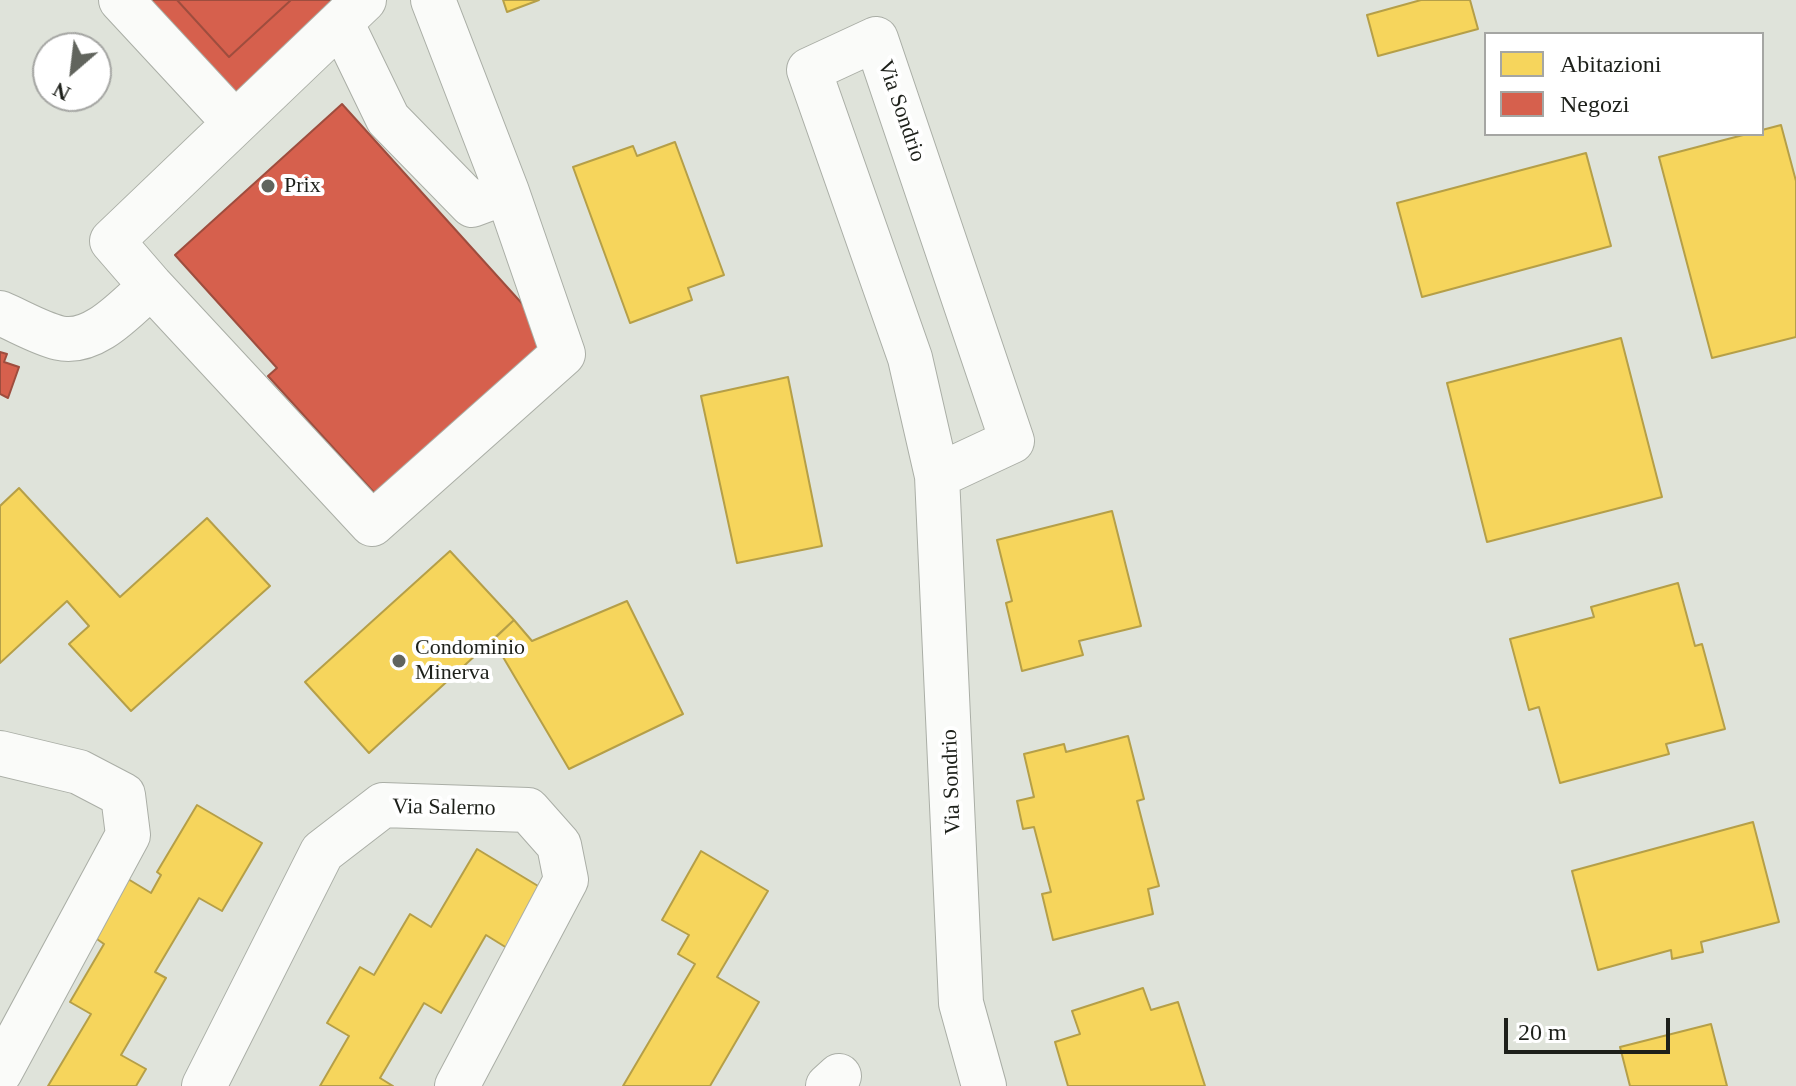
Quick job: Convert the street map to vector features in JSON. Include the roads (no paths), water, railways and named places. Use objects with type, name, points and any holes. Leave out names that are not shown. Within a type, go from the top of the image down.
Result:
[{"type":"street","points":[[121,0],[235,123]]},
{"type":"street","points":[[433,0],[507,192],[563,354],[372,524],[112,241],[352,11],[388,119],[472,205],[507,192]]},
{"type":"street","name":"Via Sondrio","points":[[937,476],[1012,441],[876,39],[809,70],[910,358],[937,476],[961,1003],[984,1086]]},
{"type":"street","points":[[0,313],[61,339],[86,336],[110,321],[151,286]]},
{"type":"street","points":[[0,753],[79,772],[123,795],[128,835],[0,1072]]},
{"type":"street","name":"Via Salerno","points":[[204,1086],[322,852],[383,805],[528,810],[559,845],[566,880],[457,1086]]},
{"type":"place","name":"Prix","points":[[268,186]]},
{"type":"place","name":"Condominio Minerva","points":[[399,661]]}]
